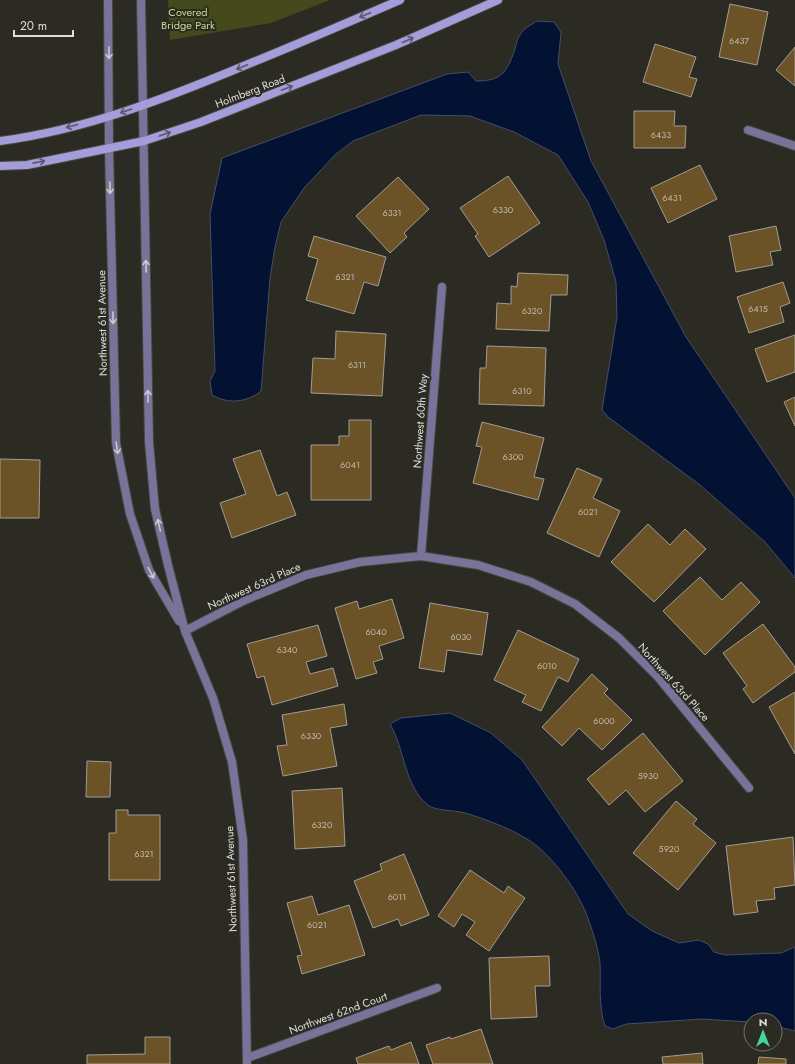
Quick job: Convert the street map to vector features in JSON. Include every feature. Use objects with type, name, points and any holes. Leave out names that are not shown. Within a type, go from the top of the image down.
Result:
[{"type":"street","name":"Northwest 61st Avenue","points":[[108,0],[109,149],[116,444],[130,514],[149,570],[185,631],[213,698],[232,762],[243,840],[247,1061]]},
{"type":"street","name":"Northwest 61st Avenue","points":[[141,0],[149,442],[155,509],[185,631]]},
{"type":"street","points":[[0,141],[29,138],[109,116],[179,93],[400,0]]},
{"type":"street","name":"Holmberg Road","points":[[0,166],[27,164],[109,149],[144,141],[201,122],[396,46],[498,0]]},
{"type":"street","points":[[748,130],[795,146]]},
{"type":"street","name":"Northwest 60th Way","points":[[421,556],[442,288]]},
{"type":"street","name":"Northwest 63rd Place","points":[[185,631],[243,601],[306,575],[360,562],[421,556],[478,565],[531,582],[575,604],[619,638],[658,677],[749,788]]},
{"type":"street","name":"Northwest 62nd Court","points":[[247,1061],[437,988]]},
{"type":"green space","name":"Covered Bridge Park","points":[[168,0],[330,0],[271,23],[170,40]]},
{"type":"water","points":[[537,21],[554,22],[561,32],[558,64],[591,161],[686,337],[795,498],[795,578],[765,542],[700,485],[608,417],[602,410],[617,317],[616,282],[604,240],[588,202],[558,155],[514,132],[470,116],[421,115],[353,141],[335,155],[304,188],[281,222],[275,247],[270,278],[261,391],[249,398],[237,401],[224,400],[212,395],[210,381],[215,371],[210,214],[222,158],[447,74],[468,72],[476,81],[485,81],[497,77],[506,70],[519,37],[528,27]]},
{"type":"water","points":[[450,713],[491,733],[522,760],[628,914],[652,931],[679,943],[699,940],[708,944],[714,952],[725,955],[781,953],[795,947],[795,1031],[783,1028],[783,1012],[743,1012],[743,1022],[702,1019],[626,1024],[613,1029],[605,1026],[601,1010],[600,963],[598,952],[588,918],[577,895],[552,860],[537,846],[522,836],[493,822],[461,812],[431,807],[420,797],[409,778],[399,745],[390,724],[401,718]]},
{"type":"building","points":[[730,4],[768,12],[757,65],[719,57]]},
{"type":"building","points":[[655,44],[696,57],[689,77],[697,79],[691,97],[643,82]]},
{"type":"building","points":[[795,47],[795,86],[776,70]]},
{"type":"building","points":[[634,111],[675,111],[674,126],[686,126],[685,148],[634,148]]},
{"type":"building","points":[[700,165],[717,199],[668,223],[651,188]]},
{"type":"building","points":[[508,176],[540,223],[489,257],[475,236],[478,234],[460,208]]},
{"type":"building","points":[[398,177],[429,209],[404,233],[407,237],[390,253],[356,216]]},
{"type":"building","points":[[776,226],[781,250],[770,252],[773,265],[736,272],[729,236]]},
{"type":"building","points":[[314,236],[386,257],[378,286],[364,282],[354,314],[306,300],[318,259],[308,256]]},
{"type":"building","points":[[518,273],[568,275],[567,295],[551,295],[549,331],[496,329],[497,303],[511,304],[511,286],[517,287]]},
{"type":"building","points":[[783,282],[790,303],[780,307],[784,322],[749,333],[737,297]]},
{"type":"building","points":[[336,331],[386,334],[382,396],[311,393],[313,358],[335,359]]},
{"type":"building","points":[[795,335],[795,372],[767,382],[755,349]]},
{"type":"building","points":[[487,346],[546,348],[544,406],[479,404],[480,368],[486,368]]},
{"type":"building","points":[[795,397],[795,426],[784,402]]},
{"type":"building","points":[[349,420],[371,420],[371,500],[311,500],[311,445],[339,445],[339,436],[349,436]]},
{"type":"building","points":[[482,422],[544,438],[534,477],[544,479],[538,500],[473,483],[482,447],[476,446]]},
{"type":"building","points":[[260,450],[277,496],[287,492],[296,515],[232,538],[220,503],[246,494],[233,459]]},
{"type":"building","points":[[0,459],[40,460],[39,518],[0,518]]},
{"type":"building","points":[[577,468],[602,479],[593,498],[620,511],[599,557],[547,533]]},
{"type":"building","points":[[648,524],[670,545],[685,529],[706,549],[654,602],[611,562]]},
{"type":"building","points":[[700,577],[722,600],[741,582],[760,602],[705,655],[663,611]]},
{"type":"building","points":[[392,599],[404,638],[379,646],[383,659],[373,662],[377,673],[356,679],[335,608],[357,601],[359,609]]},
{"type":"building","points":[[430,603],[488,613],[482,655],[447,650],[444,672],[419,668]]},
{"type":"building","points":[[763,624],[795,667],[795,672],[753,703],[743,689],[747,686],[723,653]]},
{"type":"building","points":[[318,625],[327,656],[306,662],[310,674],[333,668],[338,686],[272,705],[264,676],[257,678],[247,644]]},
{"type":"building","points":[[518,630],[579,659],[568,682],[558,677],[541,711],[522,702],[526,695],[494,680]]},
{"type":"building","points":[[592,674],[608,689],[604,693],[632,720],[602,750],[579,728],[562,746],[542,727]]},
{"type":"building","points":[[795,692],[795,754],[769,707]]},
{"type":"building","points":[[344,704],[347,725],[330,728],[337,766],[283,776],[277,746],[287,745],[282,715]]},
{"type":"building","points":[[643,733],[683,781],[645,812],[626,790],[609,805],[587,779]]},
{"type":"building","points":[[87,761],[111,762],[110,797],[86,797]]},
{"type":"building","points":[[342,788],[345,846],[295,849],[292,791]]},
{"type":"building","points":[[676,801],[697,819],[693,824],[716,843],[678,890],[633,853]]},
{"type":"building","points":[[116,810],[128,810],[128,815],[160,815],[160,880],[109,880],[109,833],[116,833]]},
{"type":"building","points":[[793,837],[795,885],[774,888],[775,899],[756,901],[758,912],[734,915],[726,846]]},
{"type":"building","points":[[404,854],[429,915],[401,926],[398,919],[373,928],[354,881],[382,870],[380,864]]},
{"type":"building","points":[[470,870],[504,893],[508,886],[525,898],[489,951],[466,935],[475,922],[462,914],[454,927],[438,916]]},
{"type":"building","points":[[312,896],[318,915],[349,905],[365,955],[302,974],[297,956],[302,955],[287,903]]},
{"type":"building","points":[[549,956],[550,986],[535,986],[537,1017],[491,1019],[489,958]]},
{"type":"building","points":[[481,1029],[493,1064],[433,1064],[426,1045],[450,1037],[451,1039]]},
{"type":"building","points":[[145,1037],[170,1037],[170,1064],[87,1064],[87,1055],[145,1054]]},
{"type":"building","points":[[411,1042],[419,1064],[358,1064],[356,1058],[389,1046],[391,1050]]},
{"type":"building","points":[[702,1053],[703,1064],[663,1064],[662,1057]]},
{"type":"building","points":[[759,1057],[786,1059],[786,1064],[758,1064]]}]
